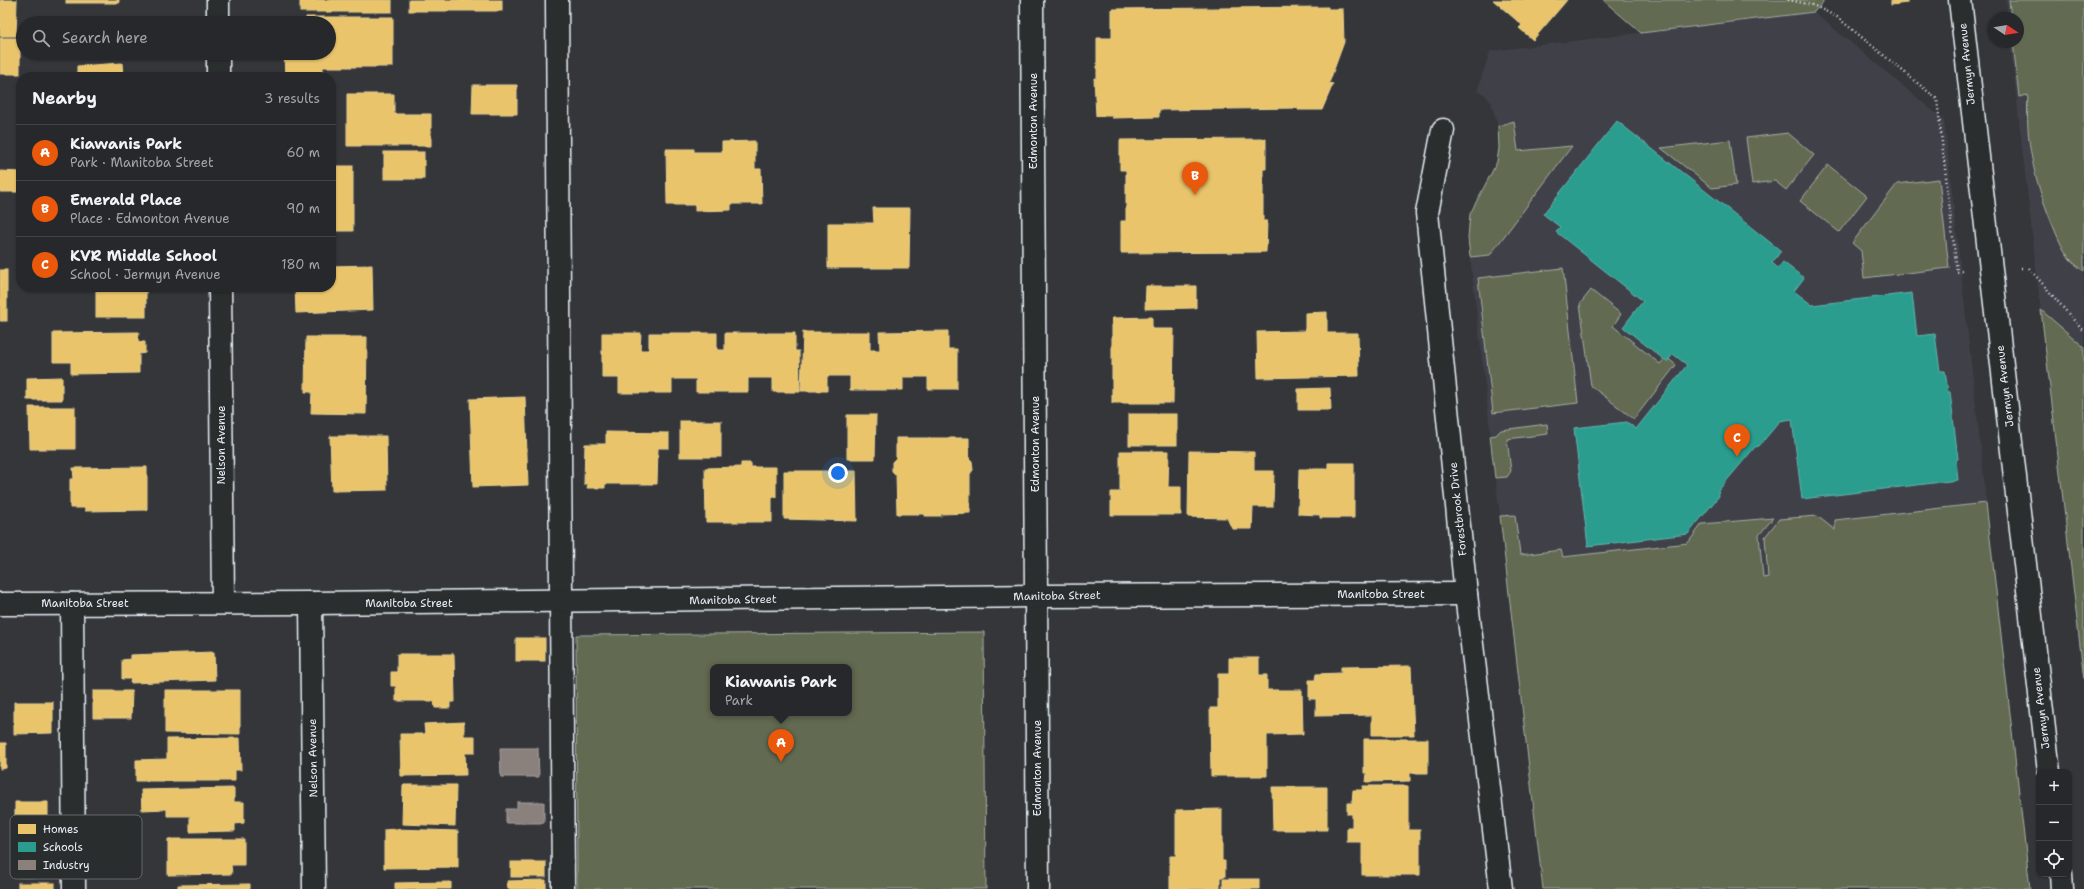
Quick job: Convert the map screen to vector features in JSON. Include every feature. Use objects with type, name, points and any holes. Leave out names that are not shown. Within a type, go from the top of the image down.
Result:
[{"type":"street","points":[[218,0],[218,16]]},
{"type":"street","points":[[557,0],[563,889]]},
{"type":"street","name":"Edmonton Avenue","points":[[1032,0],[1038,889]]},
{"type":"street","name":"Jermyn Avenue","points":[[1960,0],[2049,769]]},
{"type":"street","points":[[218,60],[218,72]]},
{"type":"street","name":"Forestbrook Drive","points":[[1443,130],[1427,212],[1466,594],[1501,889]]},
{"type":"street","name":"Nelson Avenue","points":[[220,292],[223,602]]},
{"type":"street","name":"Manitoba Street","points":[[0,604],[1466,594]]},
{"type":"street","name":"Nelson Avenue","points":[[311,603],[314,889]]},
{"type":"street","points":[[72,604],[73,815]]},
{"type":"street","points":[[2061,877],[2062,889]]},
{"type":"street","points":[[74,879],[74,889]]},
{"type":"path","points":[[1788,0],[1813,4],[1837,17],[1938,99],[1957,272],[1969,271]]},
{"type":"path","points":[[2026,268],[2030,268],[2084,332]]},
{"type":"shaded area","points":[[2006,0],[2084,0],[2084,687],[2011,48],[2024,48],[2024,12],[2007,12]]},
{"type":"shaded area","points":[[1814,12],[1944,120],[2030,889],[1543,889],[1468,238],[1468,223],[1473,206],[1492,175],[1499,148],[1498,126],[1491,102],[1484,94],[1477,91],[1490,51]]},
{"type":"green space","points":[[1603,0],[1825,0],[1814,12],[1641,33]]},
{"type":"green space","points":[[2009,0],[2084,0],[2084,271],[2072,261],[2062,246],[2045,205],[2035,175],[2029,144],[2027,112],[2028,95],[2019,97],[2014,48],[2024,48],[2024,12],[2010,12]]},
{"type":"green space","points":[[1514,121],[1518,151],[1572,146],[1490,255],[1470,257],[1468,238],[1470,214],[1497,162],[1499,148],[1498,126]]},
{"type":"green space","points":[[1788,133],[1814,155],[1786,190],[1775,181],[1752,184],[1746,138]]},
{"type":"green space","points":[[1730,140],[1736,185],[1712,188],[1661,148]]},
{"type":"green space","points":[[1828,165],[1867,196],[1839,232],[1800,201]]},
{"type":"green space","points":[[1939,179],[1949,268],[1864,278],[1861,251],[1852,243],[1897,184]]},
{"type":"green space","points":[[1563,268],[1578,403],[1493,413],[1478,278]]},
{"type":"green space","points":[[1591,290],[1621,314],[1613,326],[1660,364],[1666,357],[1676,365],[1634,419],[1591,386],[1580,304]]},
{"type":"green space","points":[[2041,310],[2084,347],[2084,680]]},
{"type":"green space","points":[[1547,424],[1548,434],[1507,439],[1511,471],[1507,477],[1495,478],[1490,436],[1496,435],[1501,430]]},
{"type":"green space","points":[[1986,503],[2030,889],[1543,889],[1500,516],[1515,515],[1520,555],[1561,550],[1563,557],[1688,543],[1702,524],[1773,518],[1759,535],[1763,578],[1768,577],[1765,537],[1779,519],[1817,516],[1835,530],[1835,520]]},
{"type":"green space","points":[[984,632],[986,889],[577,889],[576,635]]},
{"type":"building: Homes","points":[[0,0],[17,0],[16,36],[0,36]]},
{"type":"building: Homes","points":[[66,0],[119,0],[119,3],[66,3]]},
{"type":"building: Homes","points":[[300,0],[392,0],[392,12],[300,12]]},
{"type":"building: Homes","points":[[409,0],[502,0],[502,11],[409,11]]},
{"type":"building: Homes","points":[[1493,0],[1567,0],[1533,40],[1519,28],[1522,25]]},
{"type":"building: Homes","points":[[1891,0],[1907,0],[1907,3],[1891,5]]},
{"type":"building: Homes","points":[[1328,7],[1328,9],[1343,9],[1344,42],[1329,83],[1333,84],[1322,110],[1298,110],[1298,108],[1159,110],[1159,117],[1112,118],[1113,116],[1096,116],[1094,78],[1097,78],[1097,38],[1112,38],[1112,9]]},
{"type":"building: Homes","points":[[336,17],[393,17],[393,67],[323,67],[323,72],[285,72],[284,60],[336,60]]},
{"type":"building: Homes","points":[[0,38],[16,38],[16,60],[20,60],[20,72],[16,72],[16,74],[0,74]]},
{"type":"building: Homes","points":[[122,63],[123,72],[77,72],[77,66]]},
{"type":"building: Homes","points":[[473,85],[517,85],[517,114],[472,114]]},
{"type":"building: Homes","points":[[347,94],[394,94],[394,114],[431,114],[431,146],[347,146]]},
{"type":"building: Homes","points":[[1266,139],[1266,169],[1263,169],[1263,221],[1267,221],[1266,252],[1121,253],[1121,221],[1126,221],[1126,170],[1120,170],[1120,140]]},
{"type":"building: Homes","points":[[755,141],[755,169],[761,169],[762,204],[731,204],[731,210],[695,211],[695,205],[667,205],[666,149],[694,149],[694,152],[722,152],[722,142]]},
{"type":"building: Homes","points":[[384,152],[424,152],[424,179],[384,179]]},
{"type":"building: Homes","points":[[336,166],[353,166],[353,231],[336,231]]},
{"type":"building: Homes","points":[[0,171],[16,172],[16,192],[0,192]]},
{"type":"building: Homes","points":[[873,208],[910,208],[909,268],[828,268],[828,223],[874,223]]},
{"type":"building: Homes","points":[[372,265],[373,310],[296,313],[295,292],[336,292],[336,266]]},
{"type":"building: Homes","points":[[0,270],[7,270],[7,321],[0,321]]},
{"type":"building: Homes","points":[[1146,286],[1196,286],[1196,308],[1145,309]]},
{"type":"building: Homes","points":[[96,292],[146,292],[146,317],[96,317]]},
{"type":"building: Homes","points":[[1327,312],[1327,333],[1358,333],[1359,376],[1258,378],[1257,332],[1305,331],[1305,313]]},
{"type":"building: Homes","points":[[1152,317],[1152,329],[1174,329],[1173,403],[1112,403],[1112,318]]},
{"type":"building: Homes","points":[[948,331],[948,349],[957,349],[957,389],[928,389],[928,377],[903,377],[903,390],[850,390],[850,376],[827,376],[827,391],[801,391],[803,332],[870,332],[870,350],[880,350],[879,332]]},
{"type":"building: Homes","points":[[139,332],[138,342],[145,342],[145,353],[139,354],[139,373],[71,374],[71,362],[53,362],[53,333]]},
{"type":"building: Homes","points":[[602,333],[641,333],[640,350],[649,350],[649,333],[717,333],[717,350],[725,350],[725,333],[795,333],[795,351],[799,351],[800,392],[773,392],[773,378],[748,378],[748,392],[696,392],[696,379],[672,379],[672,393],[619,393],[619,378],[602,378]]},
{"type":"building: Homes","points":[[306,337],[367,337],[366,414],[311,413],[312,392],[305,392]]},
{"type":"building: Homes","points":[[62,377],[62,400],[27,400],[27,378]]},
{"type":"building: Homes","points":[[1330,388],[1331,410],[1298,410],[1298,389]]},
{"type":"building: Homes","points":[[525,397],[528,485],[473,487],[470,399]]},
{"type":"building: Homes","points":[[29,407],[75,407],[75,449],[30,449]]},
{"type":"building: Homes","points":[[1129,414],[1177,414],[1177,445],[1129,445]]},
{"type":"building: Homes","points":[[847,415],[876,415],[875,459],[847,459]]},
{"type":"building: Homes","points":[[680,421],[721,421],[721,457],[680,457]]},
{"type":"building: Homes","points":[[606,432],[669,433],[669,448],[658,448],[657,484],[605,484],[605,488],[587,488],[588,484],[584,484],[585,444],[606,444]]},
{"type":"building: Homes","points":[[330,436],[386,436],[387,490],[332,491]]},
{"type":"building: Homes","points":[[896,438],[969,438],[969,458],[972,461],[973,470],[970,474],[970,513],[941,514],[941,516],[925,516],[925,514],[897,514],[896,475],[892,471],[892,462],[896,458]]},
{"type":"building: Homes","points":[[1120,451],[1169,451],[1168,487],[1181,487],[1181,515],[1111,515],[1111,492],[1120,492]]},
{"type":"building: Homes","points":[[1189,451],[1254,452],[1254,471],[1274,471],[1273,507],[1253,507],[1252,529],[1232,529],[1227,518],[1188,517]]},
{"type":"building: Homes","points":[[741,463],[751,463],[751,467],[776,467],[776,497],[772,497],[772,522],[706,522],[705,468],[741,467]]},
{"type":"building: Homes","points":[[1328,463],[1354,463],[1354,518],[1320,518],[1320,515],[1298,514],[1299,469],[1328,469]]},
{"type":"building: Homes","points":[[147,467],[147,510],[85,511],[85,508],[70,508],[70,479],[74,479],[73,468]]},
{"type":"building: Homes","points":[[784,471],[856,471],[857,521],[784,519]]},
{"type":"building: Homes","points":[[516,638],[545,638],[545,661],[516,661]]},
{"type":"building: Homes","points":[[214,652],[215,680],[130,683],[131,679],[122,679],[122,660],[130,659],[130,655]]},
{"type":"building: Homes","points":[[397,654],[454,654],[455,702],[450,702],[450,708],[435,708],[434,701],[396,701],[396,686],[391,686],[391,672],[397,672]]},
{"type":"building: Homes","points":[[1229,658],[1259,658],[1259,675],[1267,675],[1267,690],[1302,690],[1303,734],[1267,735],[1267,776],[1211,776],[1210,708],[1218,708],[1218,674],[1229,674]]},
{"type":"building: Homes","points":[[1411,666],[1414,735],[1372,735],[1372,715],[1316,716],[1316,699],[1309,699],[1309,680],[1315,680],[1316,674],[1341,673],[1341,667]]},
{"type":"building: Homes","points":[[165,690],[240,690],[240,734],[165,733]]},
{"type":"building: Homes","points":[[93,691],[132,691],[131,718],[93,718]]},
{"type":"building: Homes","points":[[14,702],[53,702],[53,733],[14,734]]},
{"type":"building: Homes","points":[[464,722],[464,736],[475,736],[475,753],[465,753],[466,775],[401,776],[400,734],[425,734],[424,724]]},
{"type":"building: Homes","points":[[240,738],[241,770],[235,770],[235,781],[136,781],[136,760],[167,759],[167,739]]},
{"type":"building: Homes","points":[[1364,739],[1428,739],[1428,773],[1410,773],[1410,781],[1366,782],[1367,773],[1364,773]]},
{"type":"building: Homes","points":[[0,743],[6,743],[6,768],[0,769]]},
{"type":"building: Homes","points":[[403,785],[456,785],[455,826],[402,824]]},
{"type":"building: Homes","points":[[1363,786],[1408,786],[1408,830],[1420,830],[1420,875],[1362,875],[1362,842],[1347,842],[1347,827],[1352,827],[1352,814],[1347,814],[1347,803],[1352,803],[1353,790],[1362,790]]},
{"type":"building: Homes","points":[[1272,787],[1327,787],[1327,830],[1273,830]]},
{"type":"building: Homes","points":[[234,788],[234,802],[244,802],[244,823],[235,824],[235,831],[190,832],[190,816],[167,816],[167,809],[142,810],[141,790]]},
{"type":"building: Homes","points":[[15,802],[48,802],[48,815],[15,815]]},
{"type":"building: Homes","points":[[1222,809],[1222,861],[1225,861],[1225,877],[1220,877],[1220,889],[1170,889],[1170,856],[1176,856],[1176,810]]},
{"type":"building: Homes","points":[[384,830],[458,831],[458,867],[384,868]]},
{"type":"building: Homes","points":[[168,839],[244,839],[244,865],[231,865],[232,874],[168,875]]},
{"type":"building: Homes","points":[[511,862],[546,862],[546,877],[511,877]]},
{"type":"building: Homes","points":[[1223,879],[1259,879],[1259,889],[1223,889]]},
{"type":"building: Homes","points":[[546,880],[546,889],[508,889],[507,881]]},
{"type":"building: Homes","points":[[451,882],[451,889],[395,889],[395,883]]},
{"type":"building: Homes","points":[[18,883],[55,883],[55,889],[18,889]]},
{"type":"building: Homes","points":[[250,884],[250,889],[178,889],[178,885]]},
{"type":"building: Schools","points":[[1617,121],[1781,251],[1772,263],[1778,268],[1783,262],[1804,278],[1794,291],[1812,305],[1912,293],[1917,336],[1935,334],[1940,371],[1945,371],[1948,392],[1950,392],[1958,459],[1956,460],[1958,480],[1802,499],[1792,419],[1780,421],[1759,446],[1755,447],[1718,491],[1719,496],[1688,534],[1588,546],[1574,428],[1627,422],[1636,429],[1687,365],[1673,354],[1667,362],[1623,327],[1643,301],[1556,232],[1560,227],[1543,214]]},
{"type":"building: Industry","points":[[500,748],[538,748],[539,777],[501,777]]},
{"type":"building: Industry","points":[[517,802],[544,802],[544,823],[506,823],[506,809],[517,809]]},
{"type":"place","name":"Emerald Place","points":[[1195,195]]},
{"type":"place","name":"KVR Middle School","points":[[1737,457]]},
{"type":"place","name":"Kiawanis Park","points":[[781,762]]}]
